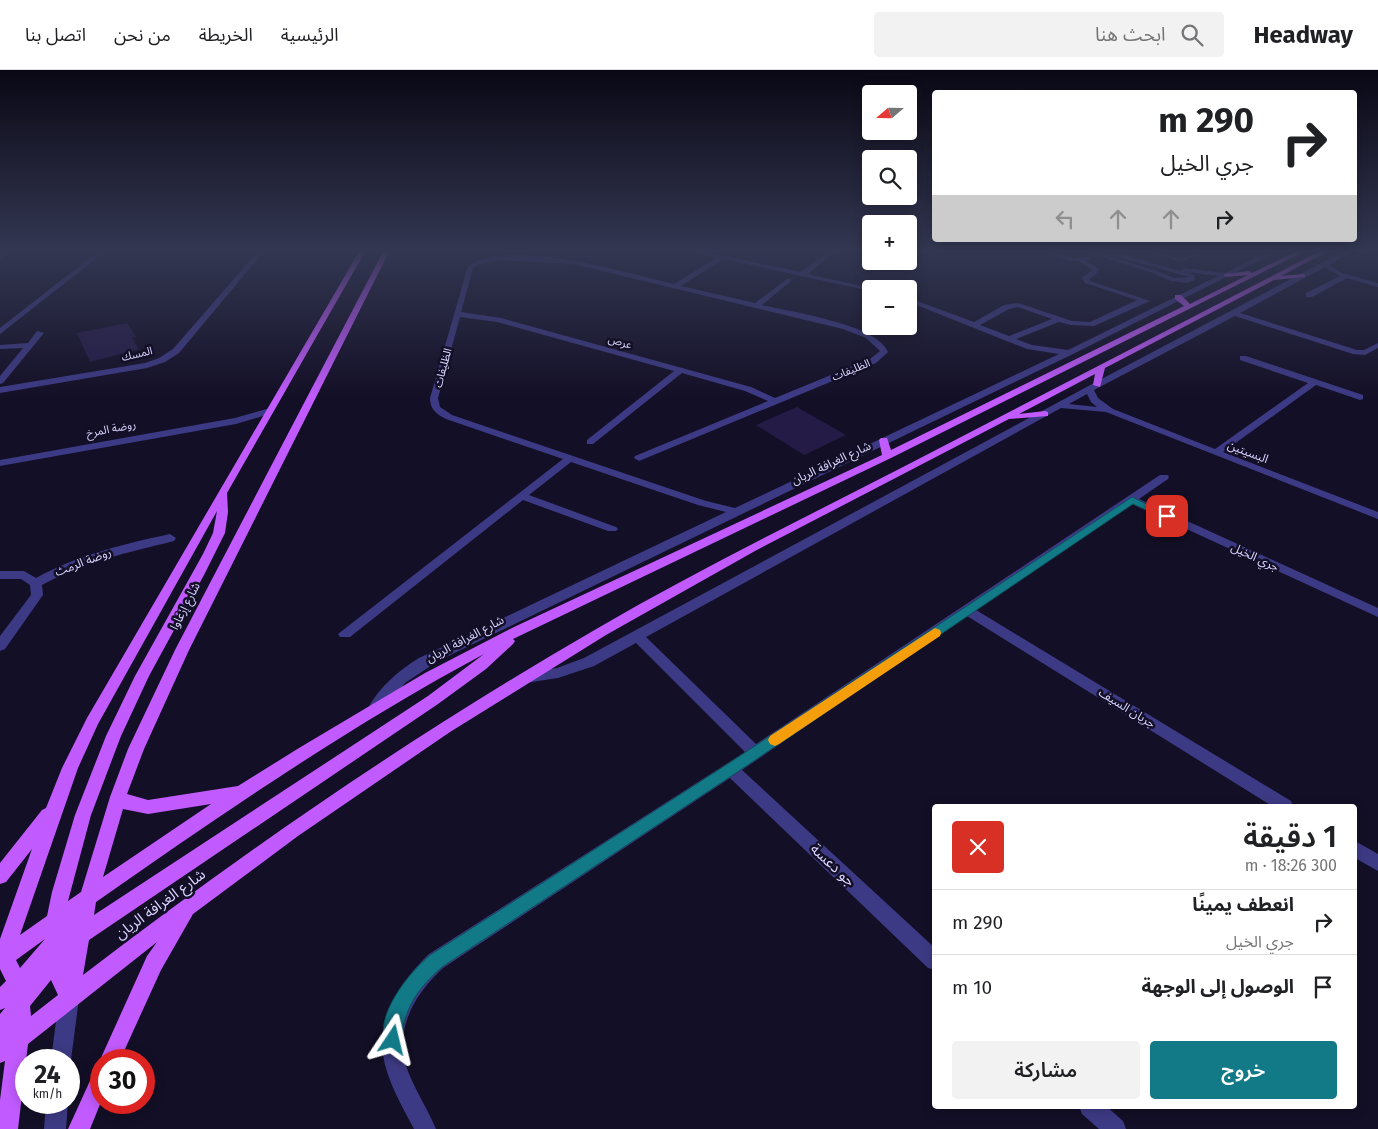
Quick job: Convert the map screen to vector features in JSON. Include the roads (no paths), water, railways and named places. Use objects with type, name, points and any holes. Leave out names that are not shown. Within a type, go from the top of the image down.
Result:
[{"type":"main road","name":"شارع إزغاوا","points":[[1,962],[70,768],[114,681],[334,299]]},
{"type":"main road","name":"شارع إزغاوا","points":[[69,998],[88,897],[118,797],[159,697],[362,299]]},
{"type":"main road","points":[[1180,299],[1189,307]]},
{"type":"main road","name":"شارع الغرافة الريان","points":[[1,962],[53,921],[242,792],[430,677],[519,630],[887,456],[1204,299]]},
{"type":"main road","name":"شارع الغرافة الريان","points":[[0,1053],[9,1034],[69,998],[191,905],[367,780],[524,678],[666,594],[1229,299]]},
{"type":"main road","points":[[1093,388],[1101,367]]},
{"type":"main road","points":[[1004,418],[1045,414]]},
{"type":"main road","points":[[884,440],[887,456]]},
{"type":"main road","points":[[69,998],[63,986],[54,953],[53,921],[81,821],[96,777],[132,696],[219,534],[224,512],[222,493]]},
{"type":"main road","points":[[54,953],[446,692],[481,665],[519,630]]},
{"type":"main road","points":[[118,797],[131,804],[148,807],[242,792]]},
{"type":"main road","points":[[0,876],[55,807]]},
{"type":"main road","points":[[7,1129],[9,1034],[19,993],[54,953],[88,897]]},
{"type":"main road","points":[[115,1049],[154,963],[191,905]]},
{"type":"main road","points":[[1,962],[12,970],[19,993]]},
{"type":"main road","points":[[0,1000],[19,993]]},
{"type":"main road","points":[[79,1129],[90,1104]]},
{"type":"street","points":[[0,332],[41,299]]},
{"type":"street","name":"المسك","points":[[0,390],[139,367],[168,357],[176,351],[220,299]]},
{"type":"street","name":"الظليفات","points":[[461,299],[434,398],[438,410],[449,417],[692,500],[734,511]]},
{"type":"street","name":"الظليفات","points":[[639,458],[873,361],[884,352],[878,342],[858,331],[733,299]]},
{"type":"street","points":[[757,305],[764,299]]},
{"type":"street","name":"شارع الغرافة الريان","points":[[374,710],[398,679],[420,663],[701,519],[734,511],[1070,352],[1175,299]]},
{"type":"street","name":"شارع الغرافة الريان","points":[[524,678],[574,668],[589,662],[1258,299]]},
{"type":"street","points":[[974,325],[1007,308],[1018,305],[1077,324],[1091,324],[1144,300],[1163,306]]},
{"type":"street","points":[[917,303],[1030,347],[1070,352]]},
{"type":"street","points":[[1233,313],[1356,352],[1365,353],[1378,345]]},
{"type":"street","name":"عرص","points":[[457,314],[498,320],[748,389],[774,401]]},
{"type":"street","points":[[1008,338],[1059,319]]},
{"type":"street","points":[[0,381],[40,333]]},
{"type":"street","points":[[0,347],[30,346]]},
{"type":"street","points":[[1030,347],[1039,353],[1045,363]]},
{"type":"street","points":[[1243,358],[1360,397]]},
{"type":"street","points":[[590,442],[680,371]]},
{"type":"street","points":[[1215,453],[1315,382]]},
{"type":"street","name":"البسيتين","points":[[1093,388],[1094,400],[1110,411],[1378,516]]},
{"type":"street","name":"البسيتين","points":[[1061,406],[1110,411]]},
{"type":"street","name":"روضة المرخ","points":[[0,463],[227,422],[270,411]]},
{"type":"street","name":"روضة المرخ","points":[[227,422],[245,425],[258,431]]},
{"type":"street","points":[[345,634],[570,458]]},
{"type":"street","points":[[425,1129],[397,1070],[392,1050],[393,1030],[398,1010],[408,991],[421,974],[436,961],[756,753],[1164,477]]},
{"type":"street","points":[[522,496],[612,529]]},
{"type":"street","points":[[692,500],[701,519]]},
{"type":"street","name":"جري الخيل","points":[[1132,500],[1378,613]]},
{"type":"street","name":"روضة الرمث","points":[[36,583],[89,557],[107,551],[170,538]]},
{"type":"street","points":[[0,575],[24,575],[36,583],[37,595],[0,646]]},
{"type":"street","name":"جريان السيف","points":[[968,610],[1283,804]]},
{"type":"street","points":[[637,636],[756,753]]},
{"type":"street","name":"جو دعسة","points":[[731,769],[932,957]]},
{"type":"street","points":[[1357,850],[1378,863]]},
{"type":"street","points":[[62,1049],[69,998]]},
{"type":"street","points":[[1093,1109],[1114,1129]]},
{"type":"street","points":[[55,1129],[56,1114]]}]
